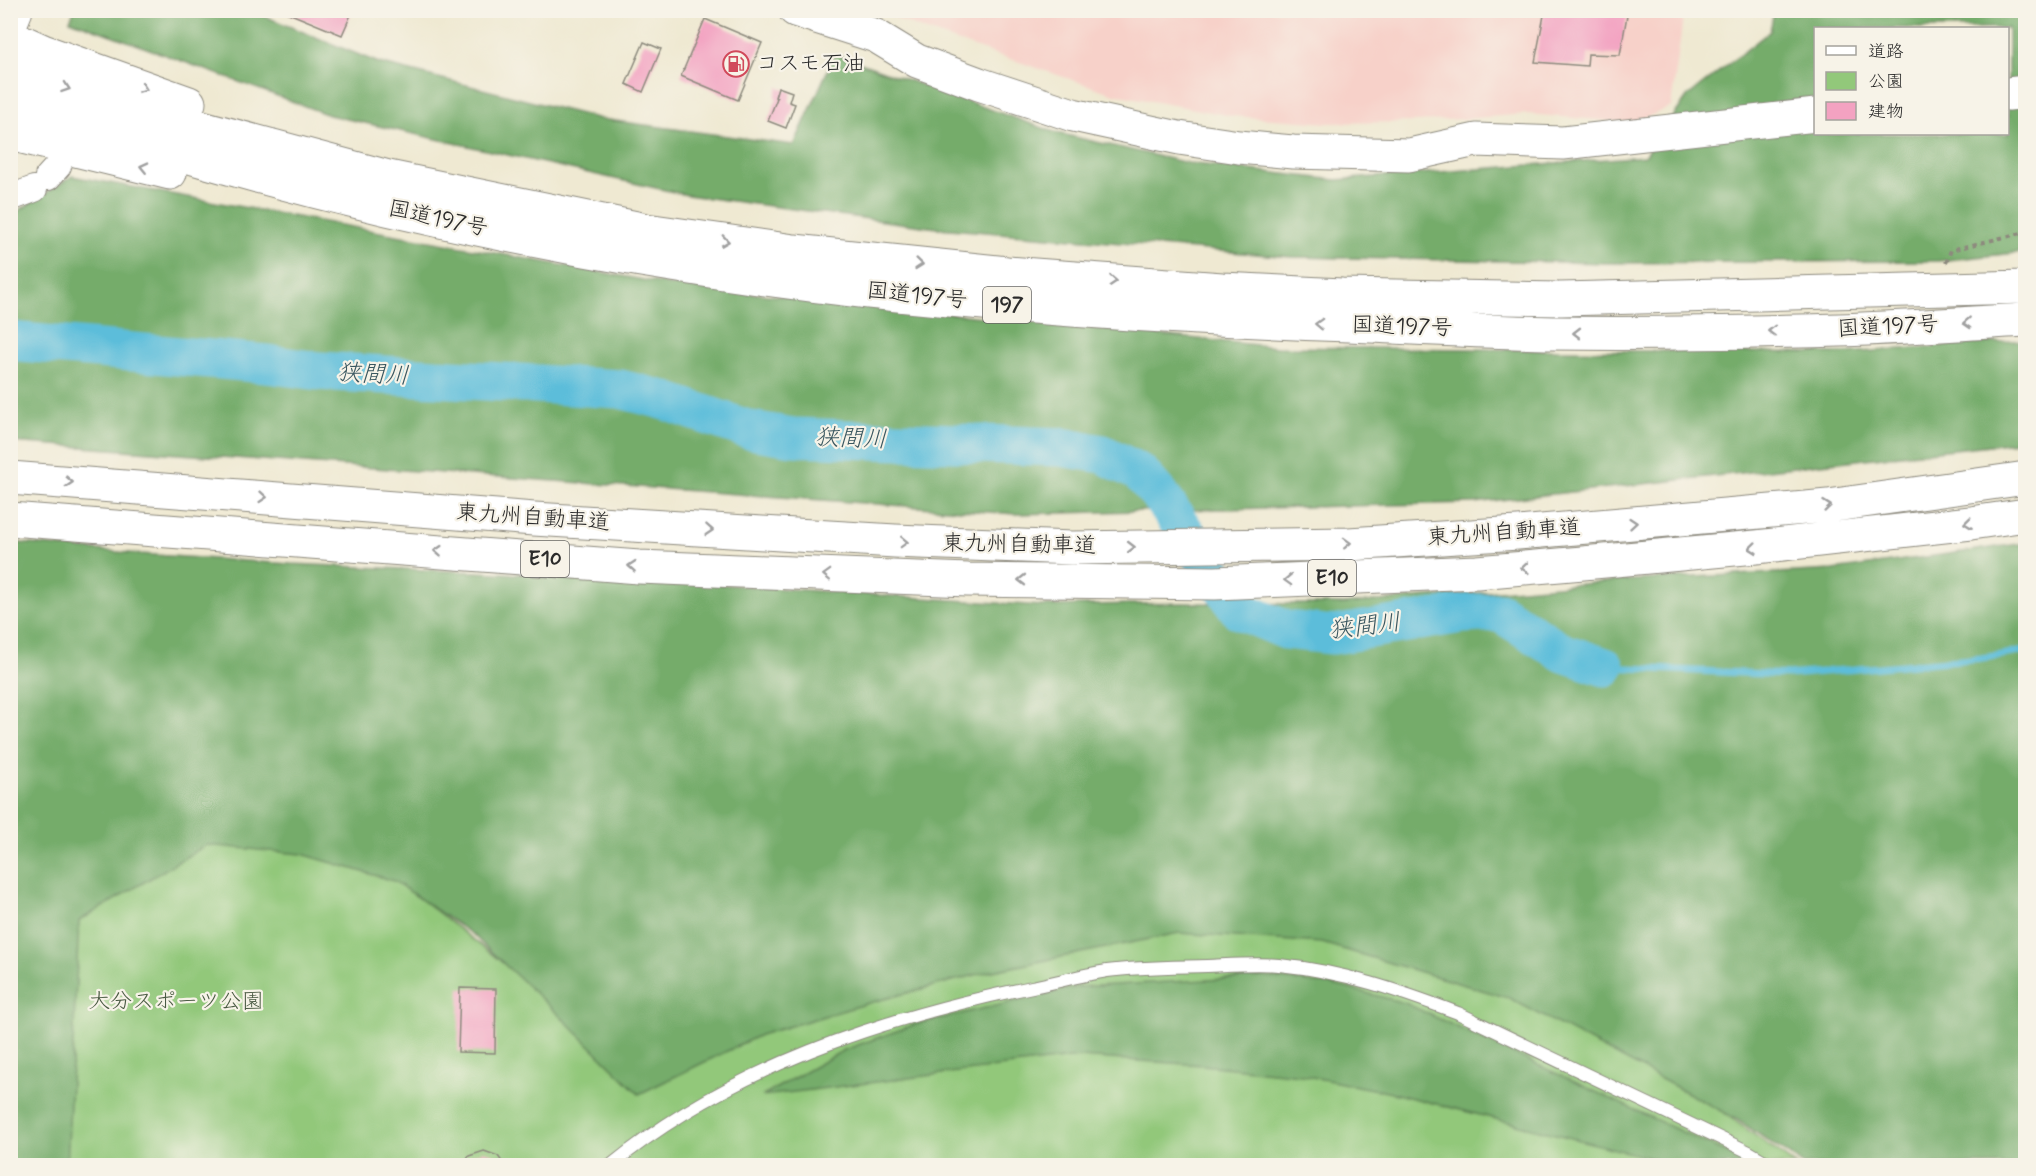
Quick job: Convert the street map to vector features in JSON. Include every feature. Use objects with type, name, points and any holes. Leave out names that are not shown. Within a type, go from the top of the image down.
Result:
[{"type":"main road","points":[[10,25],[16,10]]},
{"type":"main road","points":[[795,10],[1046,87],[1146,113],[1233,127],[1367,135],[1427,134],[1476,140],[1545,130],[1634,131],[1692,128],[1814,115]]},
{"type":"main road","points":[[815,10],[876,36]]},
{"type":"main road","points":[[10,36],[43,51],[167,96],[257,124],[569,200],[677,234]]},
{"type":"main road","name":"国道197号","points":[[10,68],[101,100],[378,174],[612,223],[794,250],[1007,273],[1222,289],[1342,295],[1561,299],[2025,287]]},
{"type":"main road","points":[[2009,94],[2025,92]]},
{"type":"main road","name":"国道197号","points":[[10,100],[173,152],[367,204],[486,230],[678,265],[865,291],[1076,311],[1255,322],[1554,333],[1805,331],[2025,320]]},
{"type":"main road","points":[[10,134],[212,183],[367,204]]},
{"type":"main road","name":"東九州自動車道","points":[[10,478],[534,519],[883,541],[1072,548],[1349,543],[1574,528],[1828,506],[2025,478]]},
{"type":"main road","name":"東九州自動車道","points":[[10,519],[639,567],[861,577],[1215,583],[1477,572],[1583,563],[1756,547],[1959,524],[2025,514]]},
{"type":"street","points":[[31,188],[58,166],[64,147]]},
{"type":"lane","points":[[610,1166],[666,1126],[734,1085],[804,1053],[891,1021],[993,994],[1108,971],[1278,965],[1318,970],[1358,979],[1458,1013],[1749,1152],[1773,1166]]},
{"type":"path","points":[[1945,267],[1951,250],[2025,232]]},
{"type":"shaded area","points":[[879,11],[1684,11],[1671,107],[1633,123],[1528,114],[1418,122],[1327,123],[1232,116],[1114,94],[924,30]]},
{"type":"green space","points":[[74,11],[252,11],[379,63],[601,119],[794,145],[835,54],[1057,133],[1188,163],[1336,180],[1645,156],[1688,96],[1770,31],[1774,11],[2025,11],[2025,252],[1938,261],[1610,263],[1292,257],[937,228],[687,195],[329,115],[70,20]]},
{"type":"green space","points":[[72,176],[671,285],[1277,347],[1845,353],[2025,340],[2025,441],[1474,503],[1016,514],[11,442],[10,218]]},
{"type":"green space","points":[[10,542],[140,554],[291,564],[656,580],[1043,606],[1182,603],[1343,604],[1616,581],[1833,570],[2025,543],[2025,1165],[1804,1165],[1736,1119],[1509,998],[1322,943],[1179,933],[983,973],[760,1035],[639,1094],[473,935],[394,881],[302,854],[206,845],[79,921],[67,1165],[11,1165]]},
{"type":"green space","name":"大分スポーツ公園","points":[[11,835],[165,837],[364,855],[636,1066],[1100,919],[1351,936],[1629,1044],[1796,1165],[11,1166]]},
{"type":"green space","points":[[1263,977],[1334,985],[1405,1003],[1753,1165],[1678,1165],[1397,1094],[1302,1075],[1203,1065],[1079,1057],[762,1096],[844,1050],[916,1024],[1078,987]]},
{"type":"building","points":[[281,10],[353,10],[342,35]]},
{"type":"building","points":[[1545,10],[1628,10],[1620,55],[1588,54],[1587,66],[1535,62]]},
{"type":"building","points":[[705,19],[762,43],[738,100],[681,76]]},
{"type":"building","points":[[644,42],[661,49],[643,92],[626,84]]},
{"type":"building","points":[[778,87],[792,92],[789,102],[795,104],[786,128],[768,121],[777,98],[775,97]]},
{"type":"building","points":[[460,988],[496,989],[495,1053],[458,1052]]},
{"type":"building","points":[[484,1151],[498,1156],[505,1166],[462,1166],[469,1156]]},
{"type":"waterway","name":"狭間川","points":[[10,341],[267,364],[319,371],[620,389],[660,399],[750,430],[793,437],[1061,447],[1103,454],[1140,473],[1162,498],[1239,610],[1286,630],[1333,635],[1462,614],[1499,612],[1564,653],[1605,667]]},
{"type":"waterway","points":[[1605,667],[1788,675],[1983,658],[2026,651]]},
{"type":"place","name":"コスモ石油","points":[[736,64]]}]
